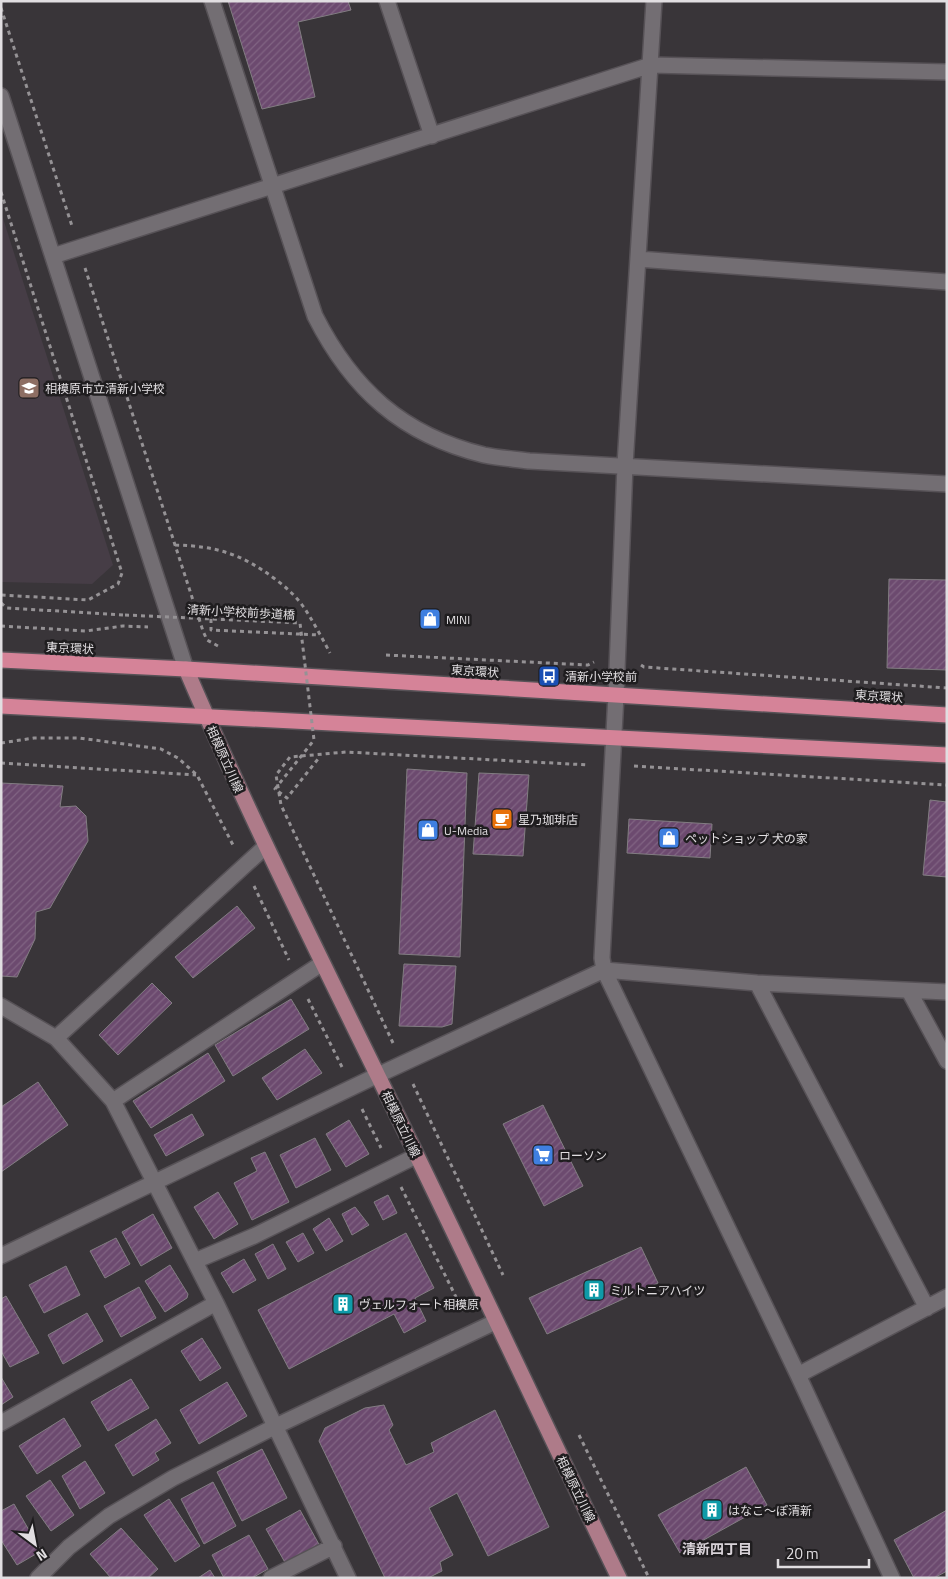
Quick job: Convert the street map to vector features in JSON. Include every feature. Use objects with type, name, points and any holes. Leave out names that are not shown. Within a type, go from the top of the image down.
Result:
[{"type":"highway","name":"東京環状","points":[[1,660],[186,669],[947,715]]},
{"type":"highway","points":[[1,706],[614,736],[947,755]]},
{"type":"main road","name":"相模原立川線","points":[[186,669],[321,964],[378,1075],[619,1578]]},
{"type":"street","points":[[212,1],[315,316],[341,362],[371,397],[399,420],[443,442],[484,455],[529,461],[947,484]]},
{"type":"street","points":[[387,1],[432,136]]},
{"type":"street","points":[[654,1],[625,465],[616,695],[602,958],[604,970],[798,1374],[892,1578]]},
{"type":"street","points":[[52,256],[651,65],[947,72]]},
{"type":"street","points":[[1,96],[186,669]]},
{"type":"street","points":[[638,259],[947,282]]},
{"type":"street","points":[[56,1038],[266,846]]},
{"type":"street","points":[[113,1101],[321,964]]},
{"type":"street","points":[[1,1256],[403,1063],[604,970],[757,983],[947,992]]},
{"type":"street","points":[[757,983],[927,1308]]},
{"type":"street","points":[[909,991],[947,1061]]},
{"type":"street","points":[[1,1006],[56,1038],[113,1101],[216,1303],[348,1578]]},
{"type":"street","points":[[195,1261],[254,1236],[416,1156]]},
{"type":"street","points":[[798,1374],[947,1297]]},
{"type":"street","points":[[1,1423],[216,1303]]},
{"type":"street","points":[[38,1578],[69,1547],[109,1516],[173,1478],[274,1426],[495,1322]]},
{"type":"street","points":[[272,1578],[334,1546]]},
{"type":"path","points":[[1,8],[203,631],[207,640],[222,647]]},
{"type":"path","points":[[1,192],[122,574],[118,584],[88,600],[1,595]]},
{"type":"path","points":[[174,545],[223,550],[244,558],[262,569],[291,592],[305,609],[330,653]]},
{"type":"path","name":"清新小学校前歩道橋","points":[[1,603],[7,608],[300,623],[314,740],[275,789],[286,798],[318,760],[317,754]]},
{"type":"path","points":[[211,619],[211,630],[320,635]]},
{"type":"path","points":[[1,626],[86,631],[123,626]]},
{"type":"path","points":[[302,651],[312,652]]},
{"type":"path","points":[[321,652],[340,653]]},
{"type":"path","points":[[380,655],[588,665],[599,659]]},
{"type":"path","points":[[636,662],[644,667],[947,688]]},
{"type":"path","points":[[1,743],[34,738],[79,738],[138,745],[161,749],[178,758],[197,775],[1,763]]},
{"type":"path","points":[[505,1279],[281,805],[276,775],[290,757],[346,752],[587,764],[592,767]]},
{"type":"path","points":[[628,771],[633,766],[947,785]]},
{"type":"path","points":[[578,1432],[649,1578]]},
{"type":"shaded area","name":"相模原市立清新小学校","points":[[1,212],[113,565],[92,584],[1,582]]},
{"type":"building","points":[[228,1],[348,1],[351,10],[298,22],[315,97],[262,109]]},
{"type":"building","points":[[889,579],[947,580],[947,670],[887,668]]},
{"type":"building","points":[[407,769],[467,773],[460,957],[399,954]]},
{"type":"building","points":[[479,773],[529,775],[523,856],[473,854]]},
{"type":"building","points":[[1,783],[63,786],[60,807],[76,806],[86,816],[88,841],[50,908],[36,912],[35,939],[17,977],[1,976]]},
{"type":"building","points":[[930,800],[947,802],[947,877],[923,875]]},
{"type":"building","name":"ペットショップ 犬の家","points":[[629,819],[712,824],[710,858],[627,853]]},
{"type":"building","points":[[237,906],[255,928],[193,978],[175,957]]},
{"type":"building","points":[[404,964],[456,966],[452,1024],[442,1027],[399,1026]]},
{"type":"building","points":[[152,983],[172,1003],[118,1055],[99,1035]]},
{"type":"building","points":[[291,999],[309,1029],[233,1076],[215,1045]]},
{"type":"building","points":[[305,1049],[322,1073],[277,1100],[262,1078]]},
{"type":"building","points":[[208,1053],[225,1081],[151,1128],[133,1101]]},
{"type":"building","points":[[38,1082],[68,1125],[1,1172],[1,1107]]},
{"type":"building","name":"ローソン","points":[[543,1105],[583,1186],[544,1206],[503,1124]]},
{"type":"building","points":[[192,1114],[204,1135],[166,1156],[154,1135]]},
{"type":"building","points":[[349,1120],[369,1154],[346,1167],[326,1134]]},
{"type":"building","points":[[315,1138],[331,1170],[296,1188],[280,1155]]},
{"type":"building","points":[[265,1152],[289,1202],[252,1220],[234,1183],[257,1171],[251,1158]]},
{"type":"building","points":[[218,1192],[238,1224],[214,1239],[194,1207]]},
{"type":"building","points":[[388,1195],[397,1213],[383,1220],[374,1202]]},
{"type":"building","points":[[355,1207],[369,1225],[352,1235],[342,1214]]},
{"type":"building","points":[[153,1214],[172,1248],[141,1266],[122,1232]]},
{"type":"building","points":[[329,1218],[343,1241],[326,1251],[313,1229]]},
{"type":"building","points":[[303,1233],[314,1253],[298,1262],[286,1242]]},
{"type":"building","name":"ヴェルフォート相模原","points":[[406,1233],[434,1288],[415,1298],[426,1321],[404,1333],[394,1314],[289,1369],[258,1310]]},
{"type":"building","points":[[116,1238],[130,1264],[105,1278],[90,1251]]},
{"type":"building","points":[[273,1244],[286,1269],[268,1279],[255,1254]]},
{"type":"building","name":"ミルトニアハイツ","points":[[641,1247],[658,1283],[547,1334],[529,1298]]},
{"type":"building","points":[[244,1259],[256,1280],[233,1293],[221,1273]]},
{"type":"building","points":[[170,1265],[188,1294],[187,1298],[165,1312],[145,1281]]},
{"type":"building","points":[[66,1266],[80,1295],[44,1313],[29,1285]]},
{"type":"building","points":[[139,1287],[156,1318],[121,1337],[104,1306]]},
{"type":"building","points":[[6,1296],[39,1353],[10,1367],[1,1351],[1,1299]]},
{"type":"building","points":[[87,1313],[103,1341],[63,1364],[48,1335]]},
{"type":"building","points":[[202,1338],[221,1368],[200,1381],[181,1351]]},
{"type":"building","points":[[1,1377],[13,1397],[1,1405]]},
{"type":"building","points":[[131,1379],[149,1408],[108,1431],[91,1402]]},
{"type":"building","points":[[227,1382],[247,1416],[199,1444],[180,1410]]},
{"type":"building","points":[[384,1405],[393,1425],[389,1430],[406,1465],[434,1452],[431,1443],[495,1410],[549,1527],[488,1556],[457,1493],[429,1508],[453,1555],[440,1562],[442,1571],[428,1578],[385,1578],[319,1441],[325,1428],[365,1408]]},
{"type":"building","points":[[64,1418],[81,1446],[37,1474],[19,1446]]},
{"type":"building","points":[[156,1419],[171,1443],[155,1453],[159,1460],[133,1476],[115,1445]]},
{"type":"building","points":[[262,1449],[287,1498],[242,1521],[217,1472]]},
{"type":"building","points":[[85,1461],[105,1493],[80,1509],[62,1476]]},
{"type":"building","name":"はなこ～ぽ清新","points":[[746,1467],[767,1505],[680,1553],[658,1515]]},
{"type":"building","points":[[50,1480],[74,1515],[51,1531],[26,1496]]},
{"type":"building","points":[[213,1482],[236,1526],[204,1544],[181,1499]]},
{"type":"building","points":[[169,1499],[200,1546],[175,1562],[144,1515]]},
{"type":"building","points":[[14,1504],[41,1551],[17,1565],[1,1540],[1,1511]]},
{"type":"building","points":[[300,1510],[321,1548],[287,1566],[266,1529]]},
{"type":"building","points":[[947,1510],[947,1571],[934,1578],[914,1578],[894,1540]]},
{"type":"building","points":[[121,1528],[158,1569],[148,1578],[111,1578],[90,1554]]},
{"type":"building","points":[[249,1535],[268,1569],[252,1578],[224,1578],[212,1555]]},
{"type":"building","points":[[210,1570],[215,1578],[198,1578]]},
{"type":"place","name":"相模原市立清新小学校","points":[[29,388]]},
{"type":"place","name":"MINI","points":[[430,619]]},
{"type":"place","name":"清新小学校前","points":[[549,676]]},
{"type":"place","name":"星乃珈琲店","points":[[502,819]]},
{"type":"place","name":"U-Media","points":[[428,830]]},
{"type":"place","name":"ペットショップ 犬の家","points":[[669,838]]},
{"type":"place","name":"ローソン","points":[[543,1155]]},
{"type":"place","name":"ミルトニアハイツ","points":[[594,1290]]},
{"type":"place","name":"ヴェルフォート相模原","points":[[343,1304]]},
{"type":"place","name":"はなこ～ぽ清新","points":[[712,1510]]},
{"type":"district","name":"清新四丁目","points":[[717,1548]]}]
